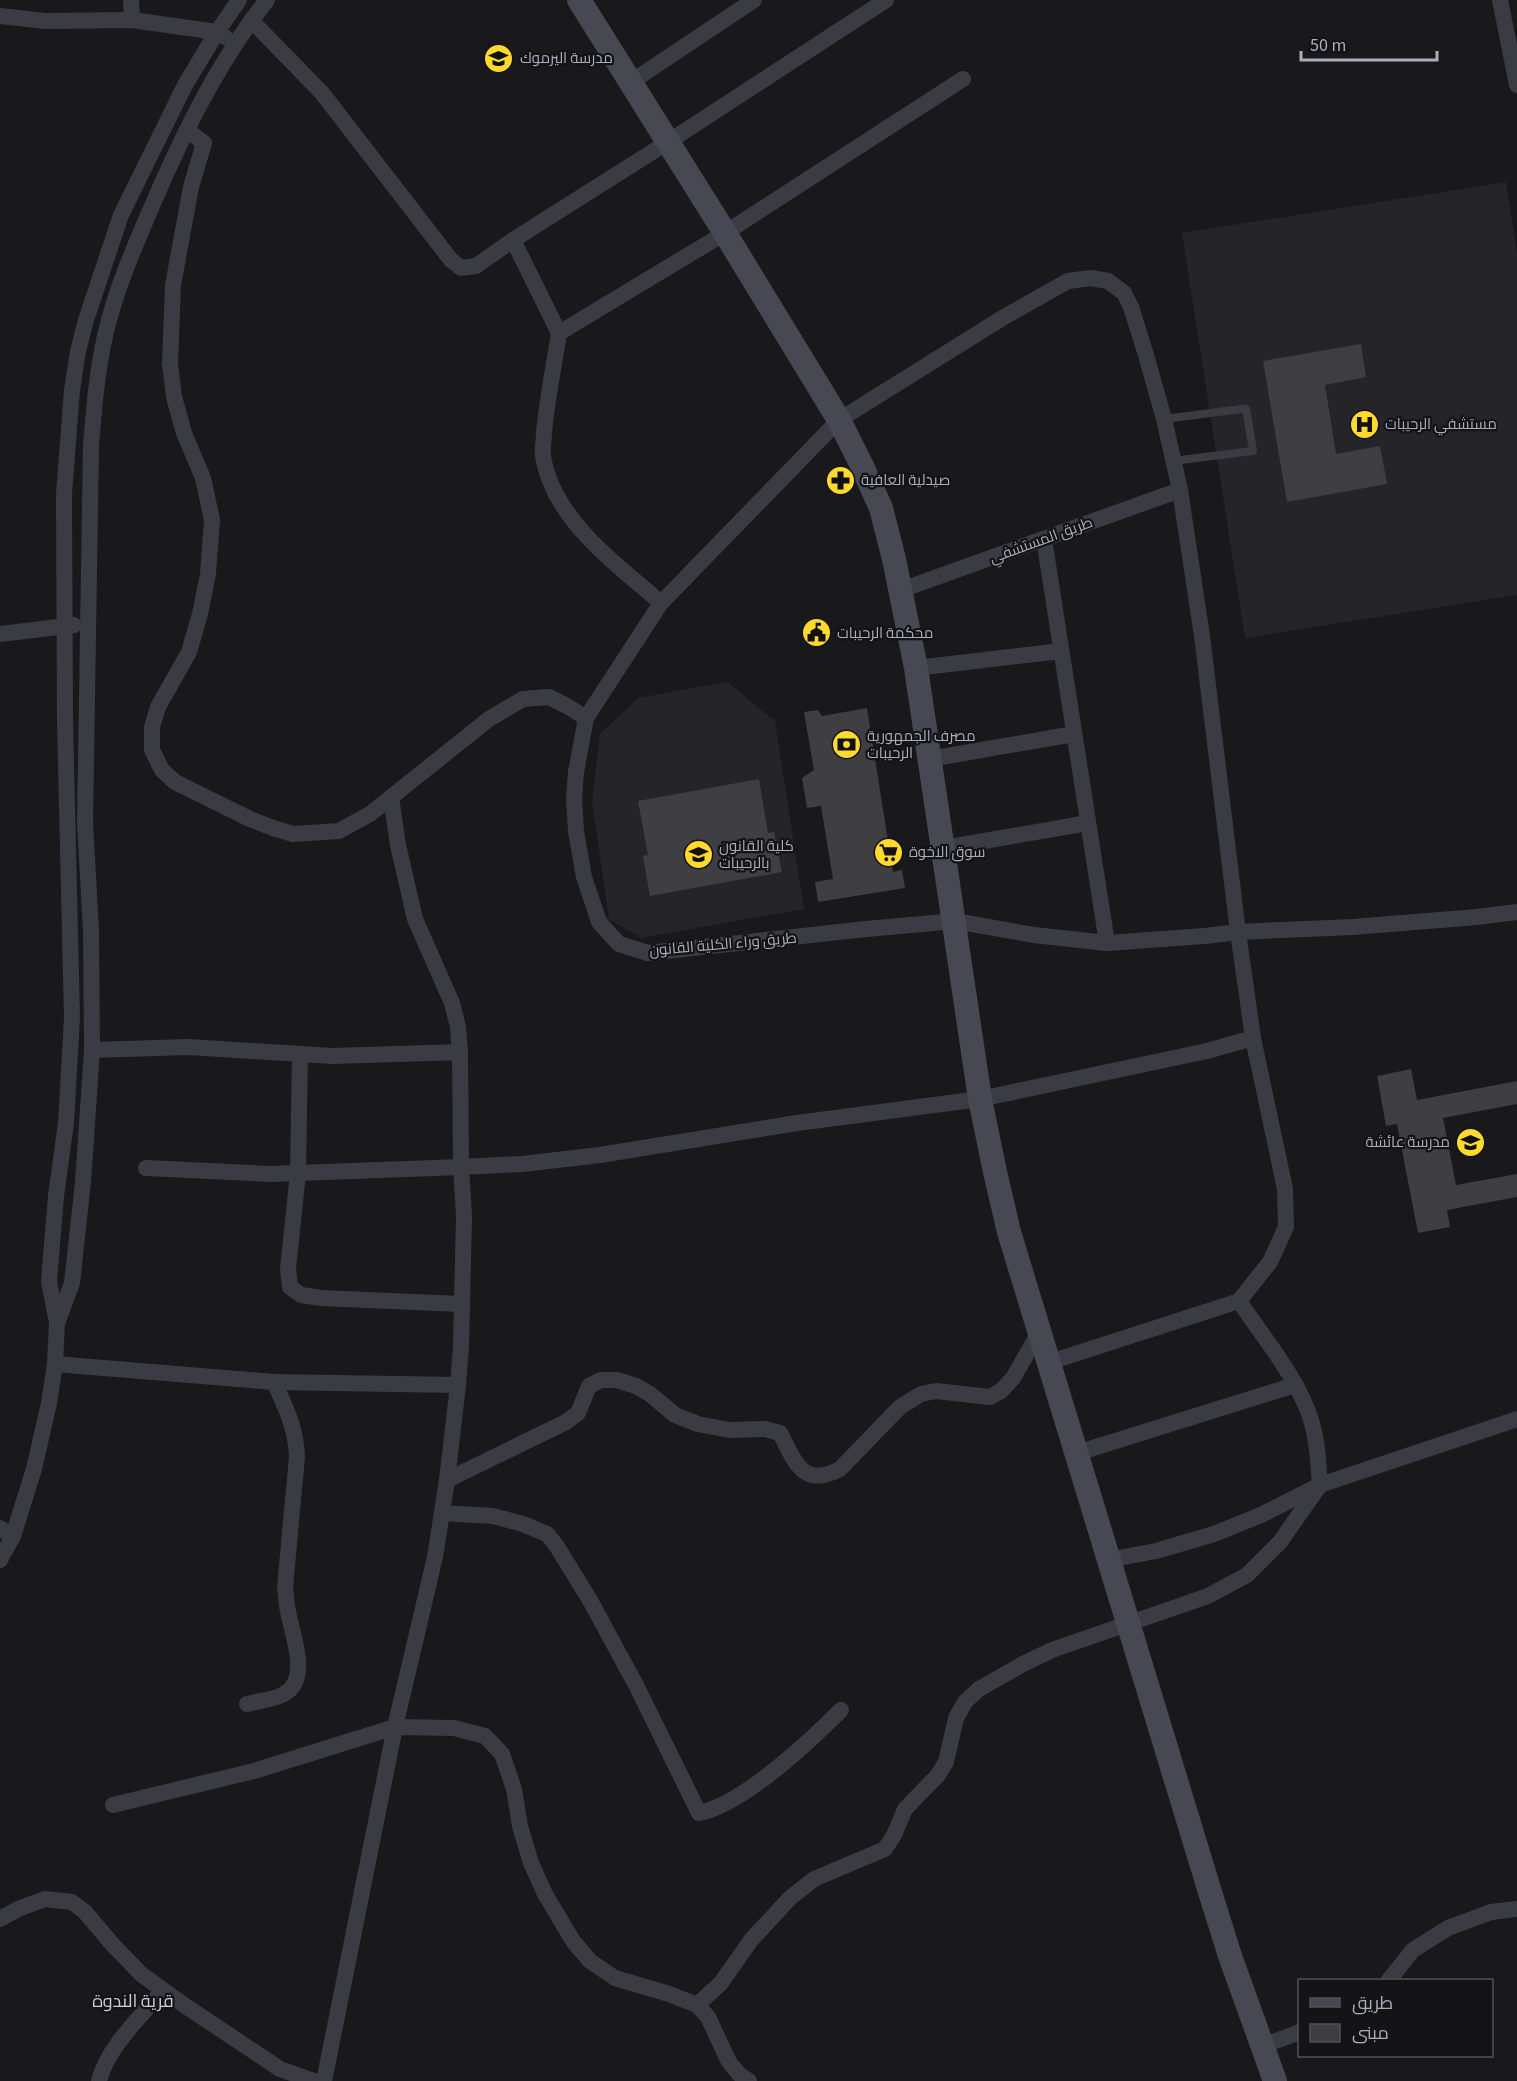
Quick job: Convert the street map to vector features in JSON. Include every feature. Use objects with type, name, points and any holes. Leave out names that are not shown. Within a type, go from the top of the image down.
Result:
[{"type":"main road","points":[[579,0],[632,82],[839,420],[881,508],[901,590],[916,668],[980,1099],[1010,1232],[1210,1893],[1275,2081]]},
{"type":"street","points":[[131,0],[132,20]]},
{"type":"street","points":[[0,1560],[6,1532],[34,1469],[50,1403],[55,1364],[57,1322],[49,1282],[56,1196],[66,1123],[71,1029],[64,494],[72,390],[78,351],[121,215],[185,85],[217,32],[240,0]]},
{"type":"street","points":[[57,1322],[72,1283],[83,1182],[92,1050],[91,930],[85,823],[91,445],[96,387],[105,335],[117,293],[165,175],[187,130],[236,44],[267,0]]},
{"type":"street","points":[[632,82],[754,0]]},
{"type":"street","points":[[251,20],[322,93],[451,260],[462,268],[476,266],[886,0]]},
{"type":"street","points":[[1500,0],[1517,85]]},
{"type":"street","points":[[0,16],[45,21],[132,20],[217,32],[236,44]]},
{"type":"street","points":[[559,333],[725,233],[963,79]]},
{"type":"street","points":[[187,130],[204,143],[189,196],[173,285],[170,364],[174,397],[184,433],[203,478],[212,520],[208,574],[189,652],[158,707],[152,727],[152,750],[162,770],[175,782],[250,819],[293,834],[339,831],[370,814],[489,719],[523,699],[549,697],[586,718]]},
{"type":"street","points":[[513,240],[559,333],[545,422],[543,455],[551,482],[560,504],[587,536],[661,603]]},
{"type":"street","name":"طريق وراء الكلية القانون","points":[[1239,1300],[1270,1262],[1286,1227],[1285,1189],[1253,1038],[1238,932],[1202,636],[1180,490],[1164,419],[1146,355],[1124,293],[1108,281],[1090,278],[1068,281],[1004,317],[839,420],[661,603],[586,718],[576,772],[574,799],[576,831],[584,877],[599,922],[619,944],[648,954],[955,921],[1044,937],[1107,943],[1238,932],[1353,927],[1517,912]]},
{"type":"street","name":"طريق المستشفي","points":[[901,590],[1180,490]]},
{"type":"street","points":[[1044,539],[1107,943]]},
{"type":"street","points":[[0,634],[88,625]]},
{"type":"street","points":[[916,668],[1061,651]]},
{"type":"street","points":[[930,759],[1074,734]]},
{"type":"street","points":[[324,2081],[395,1726],[435,1557],[458,1384],[464,1216],[458,1028],[452,1003],[415,919],[398,845],[391,797]]},
{"type":"street","points":[[68,824],[85,823]]},
{"type":"street","points":[[944,848],[1088,823]]},
{"type":"street","points":[[146,1168],[270,1174],[522,1164],[600,1155],[797,1124],[980,1099],[1207,1051],[1253,1038]]},
{"type":"street","points":[[92,1050],[189,1047],[332,1056],[460,1052]]},
{"type":"street","points":[[300,1054],[298,1173],[288,1269],[290,1287],[301,1295],[321,1298],[461,1304]]},
{"type":"street","points":[[698,2005],[720,1983],[752,1940],[790,1898],[814,1879],[885,1849],[905,1809],[938,1775],[946,1762],[956,1718],[964,1702],[979,1689],[1052,1650],[1208,1596],[1247,1575],[1280,1542],[1320,1485],[1316,1440],[1311,1420],[1296,1385],[1239,1300],[1050,1362]]},
{"type":"street","points":[[447,1480],[566,1422],[578,1413],[589,1386],[601,1380],[618,1380],[636,1386],[650,1394],[675,1415],[698,1424],[729,1430],[765,1429],[780,1433],[801,1470],[815,1476],[827,1475],[840,1469],[900,1407],[921,1394],[936,1391],[990,1397],[1001,1391],[1013,1378],[1040,1331]]},
{"type":"street","points":[[55,1364],[274,1382],[458,1384]]},
{"type":"street","points":[[247,1704],[282,1695],[293,1687],[297,1677],[295,1641],[285,1587],[297,1442],[294,1425],[274,1382]]},
{"type":"street","points":[[1077,1453],[1296,1385]]},
{"type":"street","points":[[1108,1560],[1155,1551],[1214,1534],[1261,1515],[1320,1485],[1517,1419]]},
{"type":"street","points":[[442,1513],[493,1516],[523,1524],[547,1534],[591,1602],[637,1687],[699,1813],[726,1802],[753,1785],[810,1741],[841,1710]]},
{"type":"street","points":[[113,1806],[254,1771],[395,1726],[454,1728],[484,1736],[502,1754],[514,1789],[520,1826],[531,1863],[545,1894],[573,1941],[590,1961],[615,1978],[698,2005],[708,2017],[729,2062],[739,2074],[749,2081]]},
{"type":"street","points":[[0,1919],[18,1909],[45,1899],[72,1902],[85,1911],[113,1946],[141,1974],[279,2075],[315,2081]]},
{"type":"street","points":[[1390,1979],[1413,1950],[1448,1929],[1491,1912],[1517,1909]]},
{"type":"street","points":[[99,2081],[107,2061],[119,2043],[163,1990]]},
{"type":"street","points":[[1262,2046],[1298,2032]]},
{"type":"lane","points":[[1164,419],[1246,409],[1253,451],[1173,461]]},
{"type":"shaded area","name":"مستشفي الرحيبات","points":[[1506,182],[1517,253],[1517,595],[1245,638],[1182,233]]},
{"type":"shaded area","name":"كلية القانون بالرحيبات","points":[[727,682],[775,721],[804,909],[641,938],[609,919],[592,801],[600,734],[638,698]]},
{"type":"building","points":[[1361,344],[1366,377],[1325,385],[1336,454],[1380,446],[1387,484],[1287,502],[1263,361]]},
{"type":"building","points":[[867,708],[893,872],[902,870],[905,888],[818,902],[815,882],[833,879],[821,806],[807,808],[802,778],[814,770],[804,712],[818,710],[822,716]]},
{"type":"building","points":[[759,779],[768,833],[774,832],[782,872],[650,896],[643,856],[648,855],[638,801]]},
{"type":"building","points":[[1411,1069],[1417,1100],[1517,1081],[1517,1104],[1443,1118],[1456,1185],[1517,1174],[1517,1197],[1447,1210],[1450,1227],[1418,1233],[1397,1124],[1386,1126],[1377,1076]]},
{"type":"place","name":"مدرسة اليرموك","points":[[499,58]]},
{"type":"place","name":"مستشفي الرحيبات","points":[[1364,424]]},
{"type":"place","name":"صيدلية العافية","points":[[840,480]]},
{"type":"place","name":"محكمة الرحيبات","points":[[816,633]]},
{"type":"place","name":"مصرف الجمهورية الرحيبات","points":[[846,745]]},
{"type":"place","name":"سوق الاخوة","points":[[888,852]]},
{"type":"place","name":"كلية القانون بالرحيبات","points":[[698,855]]},
{"type":"place","name":"مدرسة عائشة","points":[[1471,1142]]},
{"type":"district","name":"قرية الندوة","points":[[133,2001]]}]
